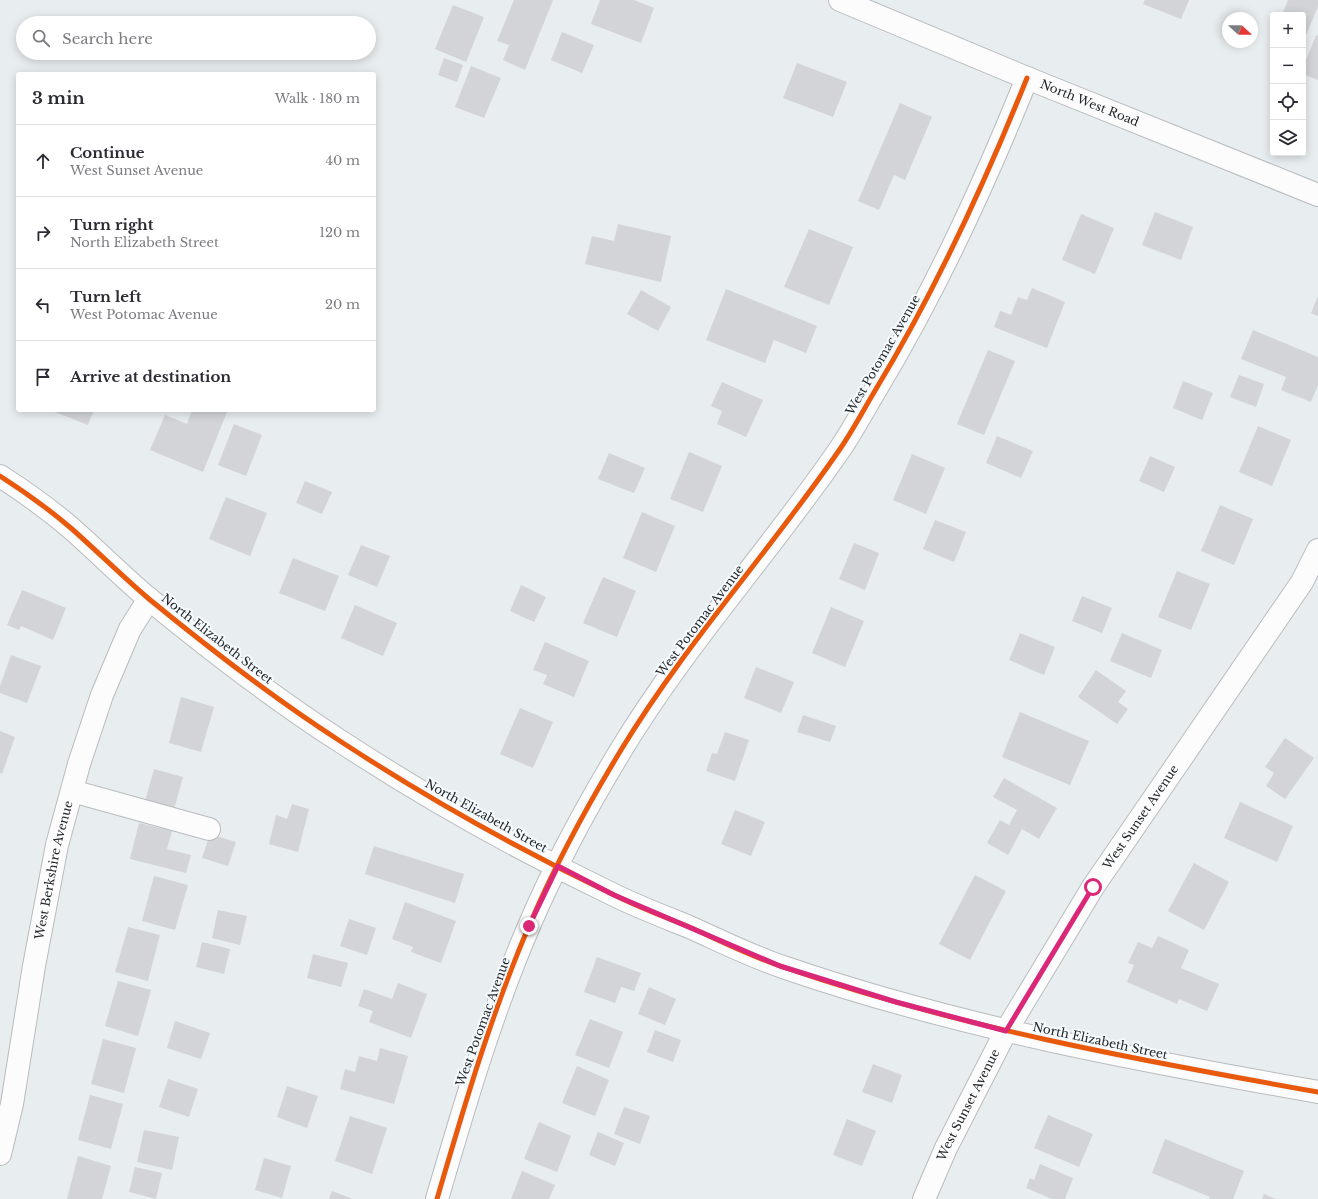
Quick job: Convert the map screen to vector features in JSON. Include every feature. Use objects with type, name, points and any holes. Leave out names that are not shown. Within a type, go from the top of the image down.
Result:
[{"type":"street","name":"North West Road","points":[[840,0],[1027,78],[1318,195]]},
{"type":"street","name":"West Potomac Avenue","points":[[437,1199],[463,1108],[490,1026],[529,926],[579,824],[622,748],[680,661],[768,547],[841,447],[897,354],[939,276],[1001,143],[1027,78]]},
{"type":"street","name":"North Elizabeth Street","points":[[0,476],[70,527],[149,599],[284,703],[340,741],[420,791],[506,840],[614,895],[780,966],[896,1002],[1078,1048],[1318,1092]]},
{"type":"street","name":"West Sunset Avenue","points":[[924,1199],[946,1148],[1006,1031],[1093,887],[1302,582],[1318,550]]},
{"type":"street","name":"West Berkshire Avenue","points":[[0,1154],[12,1104],[34,966],[57,845],[79,764],[102,695],[130,629],[149,599]]},
{"type":"street","points":[[72,791],[209,830]]},
{"type":"building","points":[[514,0],[553,0],[525,70],[503,60],[509,45],[497,41]]},
{"type":"building","points":[[600,0],[634,0],[654,8],[641,43],[591,24]]},
{"type":"building","points":[[1145,0],[1189,0],[1181,19],[1143,4]]},
{"type":"building","points":[[1288,0],[1318,0],[1318,7],[1306,35],[1306,12],[1283,12]]},
{"type":"building","points":[[453,5],[484,17],[466,62],[435,49]]},
{"type":"building","points":[[562,32],[594,45],[582,73],[551,60]]},
{"type":"building","points":[[1316,35],[1318,36],[1318,80],[1306,75],[1306,60]]},
{"type":"building","points":[[444,58],[463,65],[457,82],[438,75]]},
{"type":"building","points":[[797,63],[847,82],[833,117],[783,98]]},
{"type":"building","points":[[471,66],[501,78],[484,118],[455,107]]},
{"type":"building","points":[[900,103],[932,117],[905,180],[894,175],[879,210],[858,201]]},
{"type":"building","points":[[1155,212],[1193,227],[1181,260],[1142,245]]},
{"type":"building","points":[[1081,214],[1114,228],[1095,274],[1062,260]]},
{"type":"building","points":[[618,224],[671,236],[661,282],[585,264],[592,236],[614,241]]},
{"type":"building","points":[[809,229],[853,247],[829,305],[784,287]]},
{"type":"building","points":[[1032,288],[1065,302],[1047,348],[994,327],[1000,311],[1011,315],[1018,297],[1027,300]]},
{"type":"building","points":[[726,289],[817,326],[806,353],[774,340],[765,363],[706,340]]},
{"type":"building","points":[[641,290],[671,307],[658,331],[627,314]]},
{"type":"building","points":[[1318,296],[1318,316],[1311,313]]},
{"type":"building","points":[[1253,330],[1318,357],[1318,385],[1311,402],[1281,390],[1286,377],[1241,359]]},
{"type":"building","points":[[988,350],[1015,361],[984,435],[957,424]]},
{"type":"building","points":[[1239,375],[1264,384],[1256,407],[1230,397]]},
{"type":"building","points":[[1183,381],[1213,393],[1202,420],[1173,408]]},
{"type":"building","points":[[722,382],[763,400],[746,437],[717,424],[722,411],[711,406]]},
{"type":"building","points":[[55,412],[93,412],[88,425]]},
{"type":"building","points":[[191,412],[227,412],[203,472],[150,450],[165,415],[187,424]]},
{"type":"building","points":[[234,424],[262,435],[246,476],[218,465]]},
{"type":"building","points":[[1258,426],[1291,440],[1272,486],[1239,472]]},
{"type":"building","points":[[997,436],[1033,451],[1021,478],[986,463]]},
{"type":"building","points":[[689,452],[722,466],[703,512],[670,499]]},
{"type":"building","points":[[609,453],[645,468],[634,493],[598,479]]},
{"type":"building","points":[[912,454],[945,468],[926,514],[893,500]]},
{"type":"building","points":[[1150,456],[1175,467],[1164,492],[1139,481]]},
{"type":"building","points":[[305,481],[332,492],[322,514],[296,503]]},
{"type":"building","points":[[226,497],[267,513],[250,556],[209,539]]},
{"type":"building","points":[[1220,505],[1253,519],[1234,565],[1201,551]]},
{"type":"building","points":[[642,512],[675,526],[656,572],[623,558]]},
{"type":"building","points":[[935,520],[966,532],[954,562],[923,549]]},
{"type":"building","points":[[854,543],[879,553],[865,590],[839,579]]},
{"type":"building","points":[[361,545],[390,556],[377,587],[348,575]]},
{"type":"building","points":[[293,558],[339,576],[325,611],[279,593]]},
{"type":"building","points":[[1177,571],[1210,584],[1191,630],[1158,617]]},
{"type":"building","points":[[603,577],[636,591],[617,637],[583,623]]},
{"type":"building","points":[[521,585],[546,597],[534,622],[510,611]]},
{"type":"building","points":[[22,590],[66,608],[53,640],[21,626],[19,630],[7,625]]},
{"type":"building","points":[[1082,596],[1112,608],[1102,633],[1072,621]]},
{"type":"building","points":[[355,605],[397,623],[383,656],[341,638]]},
{"type":"building","points":[[831,607],[864,621],[845,667],[812,653]]},
{"type":"building","points":[[1020,633],[1055,647],[1044,675],[1009,660]]},
{"type":"building","points":[[1122,633],[1162,650],[1151,678],[1110,661]]},
{"type":"building","points":[[545,642],[589,661],[574,697],[543,684],[547,675],[533,670]]},
{"type":"building","points":[[11,655],[41,666],[27,703],[0,693],[0,686]]},
{"type":"building","points":[[756,667],[794,682],[781,713],[744,698]]},
{"type":"building","points":[[1096,670],[1126,691],[1118,702],[1128,709],[1117,724],[1078,697]]},
{"type":"building","points":[[181,697],[214,707],[201,752],[169,743]]},
{"type":"building","points":[[520,708],[553,722],[533,768],[500,754]]},
{"type":"building","points":[[1020,712],[1089,741],[1070,785],[1002,757]]},
{"type":"building","points":[[803,715],[836,726],[830,742],[797,732]]},
{"type":"building","points":[[0,731],[15,737],[2,774],[0,773]]},
{"type":"building","points":[[725,732],[749,740],[735,781],[706,771],[712,753],[717,754]]},
{"type":"building","points":[[1285,738],[1314,758],[1285,799],[1266,786],[1274,773],[1265,767]]},
{"type":"building","points":[[154,769],[183,777],[173,813],[144,805]]},
{"type":"building","points":[[1004,778],[1057,808],[1039,839],[1022,829],[1008,855],[987,843],[1000,820],[1009,825],[1017,810],[993,797]]},
{"type":"building","points":[[1240,802],[1293,826],[1277,862],[1224,838]]},
{"type":"building","points":[[292,804],[309,809],[298,852],[269,844],[276,815],[287,819]]},
{"type":"building","points":[[735,810],[765,822],[751,856],[721,844]]},
{"type":"building","points":[[139,823],[172,831],[167,849],[191,855],[186,873],[130,859]]},
{"type":"building","points":[[210,834],[236,842],[228,866],[202,858]]},
{"type":"building","points":[[374,846],[464,874],[455,903],[365,874]]},
{"type":"building","points":[[1194,863],[1229,882],[1204,930],[1168,911]]},
{"type":"building","points":[[975,875],[1006,891],[970,960],[939,944]]},
{"type":"building","points":[[154,876],[188,885],[175,930],[142,921]]},
{"type":"building","points":[[405,902],[456,921],[441,963],[411,952],[413,947],[392,939]]},
{"type":"building","points":[[218,910],[247,916],[240,945],[212,938]]},
{"type":"building","points":[[349,919],[376,928],[367,955],[340,946]]},
{"type":"building","points":[[128,927],[160,935],[148,981],[115,972]]},
{"type":"building","points":[[1158,936],[1189,950],[1181,968],[1219,984],[1207,1011],[1179,999],[1177,1004],[1127,982],[1134,965],[1128,963],[1138,942],[1152,948]]},
{"type":"building","points":[[202,942],[230,949],[224,974],[196,967]]},
{"type":"building","points":[[313,954],[348,963],[341,987],[307,978]]},
{"type":"building","points":[[597,957],[641,973],[634,991],[621,987],[615,1003],[584,992]]},
{"type":"building","points":[[118,981],[151,990],[138,1036],[105,1026]]},
{"type":"building","points":[[398,983],[427,994],[411,1038],[369,1022],[373,1011],[358,1006],[364,989],[392,999]]},
{"type":"building","points":[[649,987],[676,999],[665,1025],[638,1014]]},
{"type":"building","points":[[590,1019],[623,1032],[609,1068],[575,1055]]},
{"type":"building","points":[[175,1021],[210,1033],[201,1059],[167,1048]]},
{"type":"building","points":[[655,1030],[681,1040],[673,1062],[647,1052]]},
{"type":"building","points":[[103,1039],[136,1048],[124,1093],[91,1084]]},
{"type":"building","points":[[380,1048],[408,1056],[394,1104],[340,1089],[345,1069],[355,1072],[359,1056],[377,1061]]},
{"type":"building","points":[[873,1064],[902,1075],[892,1103],[862,1092]]},
{"type":"building","points":[[577,1066],[609,1080],[595,1116],[562,1103]]},
{"type":"building","points":[[168,1079],[198,1089],[189,1117],[159,1107]]},
{"type":"building","points":[[287,1086],[318,1096],[307,1128],[277,1117]]},
{"type":"building","points":[[90,1095],[123,1104],[111,1149],[78,1140]]},
{"type":"building","points":[[624,1107],[650,1116],[640,1144],[614,1134]]},
{"type":"building","points":[[1048,1115],[1093,1134],[1079,1167],[1034,1148]]},
{"type":"building","points":[[350,1116],[387,1128],[372,1174],[335,1161]]},
{"type":"building","points":[[847,1119],[876,1131],[862,1166],[833,1155]]},
{"type":"building","points":[[539,1122],[571,1136],[557,1172],[524,1159]]},
{"type":"building","points":[[144,1130],[179,1137],[172,1170],[137,1162]]},
{"type":"building","points":[[598,1132],[624,1143],[615,1166],[589,1155]]},
{"type":"building","points":[[1165,1139],[1244,1171],[1233,1199],[1209,1199],[1210,1197],[1152,1173]]},
{"type":"building","points":[[78,1156],[111,1166],[102,1199],[67,1199]]},
{"type":"building","points":[[264,1158],[291,1166],[282,1198],[255,1190]]},
{"type":"building","points":[[1040,1164],[1073,1178],[1065,1199],[1052,1199],[1026,1188],[1030,1178],[1034,1180]]},
{"type":"building","points":[[135,1167],[162,1173],[156,1199],[129,1192]]},
{"type":"building","points":[[522,1171],[555,1185],[549,1199],[511,1199]]},
{"type":"building","points":[[332,1191],[353,1199],[329,1199]]},
{"type":"building","points":[[1264,1194],[1276,1199],[1262,1199]]},
{"type":"cycle path","points":[[437,1199],[468,1095],[502,993],[539,903],[572,836],[608,771],[672,673],[813,487],[854,427],[898,352],[939,275],[994,158],[1027,78]]},
{"type":"cycle path","points":[[0,476],[19,488],[64,522],[139,591],[195,636],[242,673],[315,725],[406,783],[473,822],[577,877],[621,898],[771,963],[915,1007],[1048,1040],[1318,1092]]},
{"type":"route","points":[[529,926],[558,866],[614,895],[780,966],[896,1002],[1006,1031],[1093,887]]}]
